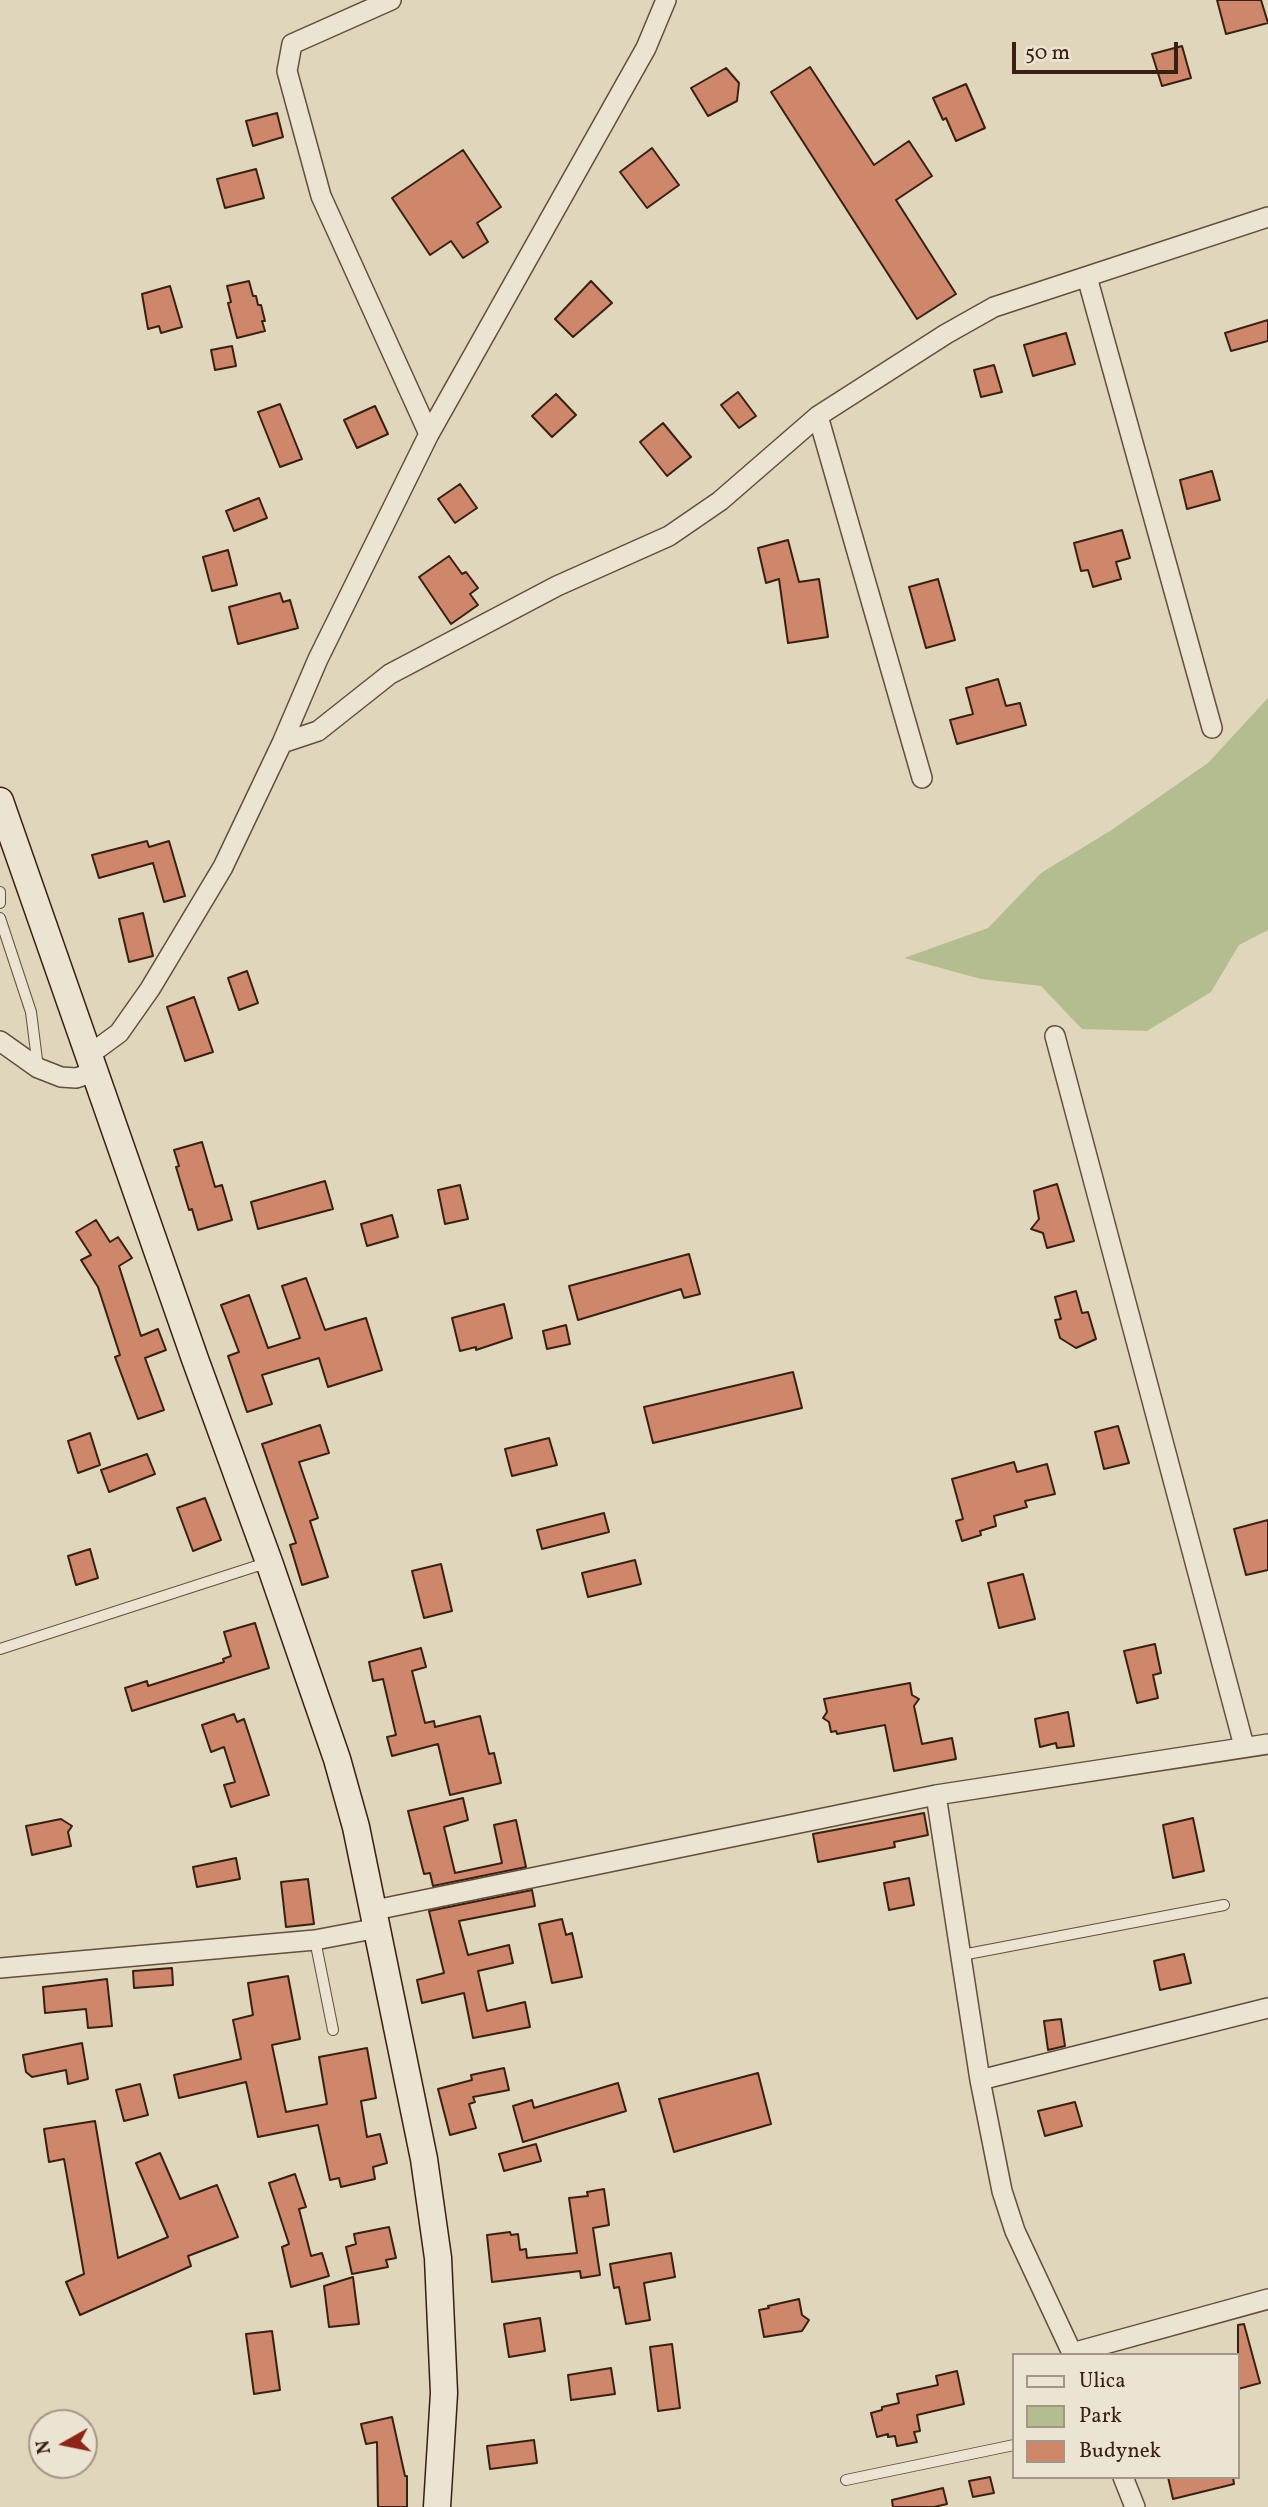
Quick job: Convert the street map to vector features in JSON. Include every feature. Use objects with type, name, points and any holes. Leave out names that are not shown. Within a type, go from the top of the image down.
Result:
[{"type":"street","points":[[391,0],[292,44],[287,71],[321,196],[429,434]]},
{"type":"street","points":[[0,1041],[38,1068],[61,1077],[76,1077],[119,1033],[150,989],[223,867],[282,743],[318,659],[429,434],[646,48],[666,0]]},
{"type":"street","points":[[282,743],[318,731],[390,674],[557,586],[669,536],[720,501],[818,416],[946,334],[994,307],[1268,217]]},
{"type":"street","points":[[1087,277],[1212,728]]},
{"type":"street","points":[[818,416],[922,778]]},
{"type":"street","points":[[3,818],[269,1562],[337,1759],[356,1827],[377,1919],[424,2159],[438,2258],[444,2393],[437,2507]]},
{"type":"street","points":[[1055,1036],[1244,1746]]},
{"type":"street","points":[[0,1968],[315,1940],[377,1919],[936,1795],[1268,1744]]},
{"type":"street","points":[[936,1795],[980,2080],[1002,2190],[1015,2231],[1073,2353]]},
{"type":"street","points":[[980,2080],[1268,2008]]},
{"type":"street","points":[[1077,2353],[1268,2299]]},
{"type":"street","points":[[1124,2479],[1135,2507]]},
{"type":"lane","points":[[0,892],[0,903]]},
{"type":"lane","points":[[0,918],[31,1012],[38,1068]]},
{"type":"lane","points":[[0,1649],[269,1562]]},
{"type":"lane","points":[[962,1955],[1224,1905]]},
{"type":"lane","points":[[315,1940],[333,2030]]},
{"type":"lane","points":[[846,2480],[1012,2445]]},
{"type":"green space","points":[[1268,698],[1268,930],[1239,945],[1211,992],[1147,1031],[1082,1029],[1041,986],[981,979],[904,958],[988,928],[1041,873],[1110,831],[1208,763]]},
{"type":"building","points":[[1217,0],[1261,0],[1268,23],[1226,34]]},
{"type":"building","points":[[1182,46],[1191,78],[1162,86],[1152,54]]},
{"type":"building","points":[[810,67],[874,165],[909,141],[932,176],[896,200],[956,294],[917,319],[771,92]]},
{"type":"building","points":[[726,68],[739,83],[737,101],[708,116],[691,88]]},
{"type":"building","points":[[966,84],[985,128],[956,141],[933,98]]},
{"type":"building","points":[[277,113],[283,137],[253,146],[246,121]]},
{"type":"building","points":[[652,148],[679,185],[647,208],[620,172]]},
{"type":"building","points":[[463,150],[501,207],[477,223],[488,242],[463,258],[451,241],[430,255],[392,198]]},
{"type":"building","points":[[256,169],[264,198],[225,208],[217,179]]},
{"type":"building","points":[[249,281],[253,296],[256,296],[258,305],[261,305],[265,331],[237,338],[228,303],[231,302],[227,286]]},
{"type":"building","points":[[591,281],[612,303],[573,337],[555,319]]},
{"type":"building","points":[[170,286],[182,327],[161,333],[159,326],[148,329],[142,294]]},
{"type":"building","points":[[1268,320],[1268,341],[1231,351],[1225,333]]},
{"type":"building","points":[[1066,333],[1075,364],[1033,376],[1024,345]]},
{"type":"building","points":[[232,346],[236,366],[215,370],[211,350]]},
{"type":"building","points":[[994,365],[1002,392],[981,397],[974,370]]},
{"type":"building","points":[[738,392],[756,416],[739,428],[721,405]]},
{"type":"building","points":[[556,394],[576,415],[552,437],[532,416]]},
{"type":"building","points":[[280,404],[302,459],[280,467],[258,412]]},
{"type":"building","points":[[375,406],[388,434],[357,448],[344,420]]},
{"type":"building","points":[[663,423],[691,457],[667,476],[640,442]]},
{"type":"building","points":[[1212,471],[1220,500],[1187,509],[1180,480]]},
{"type":"building","points":[[460,484],[477,508],[455,523],[438,499]]},
{"type":"building","points":[[259,498],[267,518],[234,531],[226,511]]},
{"type":"building","points":[[1122,530],[1130,558],[1116,562],[1121,579],[1093,587],[1088,570],[1081,571],[1074,543]]},
{"type":"building","points":[[788,540],[799,582],[819,579],[828,637],[788,643],[779,579],[766,583],[758,548]]},
{"type":"building","points":[[228,550],[237,585],[212,591],[203,557]]},
{"type":"building","points":[[449,556],[462,574],[466,572],[478,588],[470,594],[478,605],[451,624],[419,577]]},
{"type":"building","points":[[938,579],[955,640],[926,648],[909,587]]},
{"type":"building","points":[[280,593],[283,602],[290,600],[298,628],[238,644],[229,607]]},
{"type":"building","points":[[998,679],[1006,706],[1020,703],[1026,725],[957,744],[950,720],[973,714],[966,688]]},
{"type":"building","points":[[147,841],[149,847],[169,841],[185,896],[164,902],[153,863],[99,878],[92,855]]},
{"type":"building","points":[[143,913],[153,956],[129,962],[119,919]]},
{"type":"building","points":[[247,971],[258,1003],[239,1010],[228,978]]},
{"type":"building","points":[[194,997],[213,1052],[185,1061],[167,1007]]},
{"type":"building","points":[[202,1142],[215,1187],[222,1185],[232,1220],[198,1230],[176,1167],[179,1166],[174,1150]]},
{"type":"building","points":[[325,1181],[333,1209],[258,1229],[251,1202]]},
{"type":"building","points":[[1057,1184],[1074,1241],[1047,1248],[1043,1233],[1031,1229],[1039,1219],[1034,1191]]},
{"type":"building","points":[[460,1185],[468,1219],[445,1224],[438,1190]]},
{"type":"building","points":[[392,1215],[398,1237],[367,1246],[361,1224]]},
{"type":"building","points":[[96,1220],[110,1242],[118,1237],[132,1258],[119,1266],[141,1336],[158,1329],[166,1350],[145,1358],[164,1410],[138,1419],[115,1357],[120,1355],[98,1287],[81,1260],[91,1255],[76,1232]]},
{"type":"building","points":[[689,1254],[700,1294],[684,1298],[681,1289],[578,1320],[569,1286]]},
{"type":"building","points":[[306,1278],[325,1330],[366,1318],[382,1370],[328,1387],[319,1358],[262,1375],[272,1404],[247,1412],[228,1356],[239,1352],[221,1305],[249,1295],[268,1348],[300,1338],[282,1286]]},
{"type":"building","points":[[1076,1291],[1082,1313],[1088,1312],[1096,1339],[1076,1348],[1060,1338],[1055,1320],[1061,1319],[1055,1297]]},
{"type":"building","points":[[504,1304],[512,1338],[476,1350],[476,1347],[460,1351],[452,1318]]},
{"type":"building","points":[[566,1325],[570,1344],[547,1349],[543,1331]]},
{"type":"building","points":[[793,1372],[802,1408],[653,1443],[644,1407]]},
{"type":"building","points":[[320,1425],[329,1453],[299,1462],[318,1518],[310,1521],[328,1577],[302,1585],[290,1545],[296,1543],[262,1444]]},
{"type":"building","points":[[1118,1426],[1129,1463],[1104,1469],[1095,1432]]},
{"type":"building","points":[[90,1433],[100,1465],[78,1473],[68,1441]]},
{"type":"building","points":[[549,1438],[557,1465],[512,1476],[505,1449]]},
{"type":"building","points":[[147,1454],[155,1474],[109,1492],[101,1470]]},
{"type":"building","points":[[1014,1462],[1017,1472],[1047,1464],[1055,1494],[1025,1501],[1027,1507],[994,1516],[996,1526],[980,1531],[981,1535],[962,1541],[956,1521],[963,1519],[952,1479]]},
{"type":"building","points":[[205,1498],[221,1540],[193,1551],[177,1508]]},
{"type":"building","points":[[604,1513],[609,1532],[542,1549],[537,1530]]},
{"type":"building","points":[[1268,1520],[1268,1570],[1246,1575],[1234,1529]]},
{"type":"building","points":[[90,1549],[98,1578],[76,1585],[68,1556]]},
{"type":"building","points":[[635,1560],[641,1584],[588,1597],[582,1573]]},
{"type":"building","points":[[441,1564],[452,1611],[424,1618],[412,1571]]},
{"type":"building","points":[[1023,1574],[1035,1619],[999,1628],[988,1583]]},
{"type":"building","points":[[255,1623],[269,1668],[132,1711],[125,1688],[147,1681],[148,1686],[224,1662],[223,1659],[231,1656],[224,1632]]},
{"type":"building","points":[[1155,1644],[1161,1673],[1153,1675],[1158,1698],[1137,1703],[1124,1651]]},
{"type":"building","points":[[421,1648],[426,1667],[412,1671],[425,1723],[434,1721],[435,1727],[480,1716],[489,1754],[494,1753],[501,1783],[450,1795],[438,1744],[392,1756],[387,1737],[396,1735],[383,1679],[373,1681],[369,1662]]},
{"type":"building","points":[[910,1683],[912,1695],[919,1699],[914,1706],[922,1744],[952,1738],[956,1759],[894,1771],[885,1725],[837,1734],[836,1731],[831,1732],[829,1722],[823,1718],[827,1712],[824,1699]]},
{"type":"building","points":[[1068,1712],[1074,1746],[1057,1748],[1056,1743],[1040,1747],[1035,1719]]},
{"type":"building","points":[[234,1714],[237,1722],[244,1719],[269,1795],[231,1807],[224,1785],[235,1782],[224,1747],[211,1752],[202,1725]]},
{"type":"building","points":[[463,1798],[468,1820],[444,1827],[455,1873],[502,1863],[494,1825],[516,1820],[526,1867],[433,1886],[430,1873],[424,1874],[408,1811]]},
{"type":"building","points":[[924,1813],[928,1835],[894,1842],[895,1847],[818,1862],[813,1834]]},
{"type":"building","points":[[1193,1818],[1204,1871],[1173,1878],[1163,1825]]},
{"type":"building","points":[[61,1819],[72,1826],[68,1832],[71,1846],[32,1855],[26,1826]]},
{"type":"building","points":[[236,1858],[240,1879],[197,1887],[193,1867]]},
{"type":"building","points":[[909,1878],[914,1905],[889,1910],[884,1883]]},
{"type":"building","points":[[308,1879],[314,1924],[286,1927],[281,1882]]},
{"type":"building","points":[[532,1890],[535,1906],[459,1921],[468,1955],[509,1945],[513,1963],[478,1971],[487,2011],[525,2002],[530,2027],[473,2038],[464,1993],[422,2003],[417,1980],[444,1973],[429,1911]]},
{"type":"building","points":[[562,1919],[566,1935],[572,1933],[582,1977],[552,1983],[539,1924]]},
{"type":"building","points":[[1184,1954],[1191,1983],[1160,1990],[1154,1961]]},
{"type":"building","points":[[172,1968],[173,1985],[134,1988],[133,1971]]},
{"type":"building","points":[[288,1976],[300,2039],[272,2045],[286,2112],[327,2104],[319,2057],[367,2048],[376,2098],[361,2101],[367,2137],[380,2134],[387,2163],[373,2167],[375,2179],[341,2187],[339,2178],[330,2180],[318,2125],[258,2137],[246,2082],[179,2098],[174,2075],[241,2059],[233,2020],[253,2015],[248,1983]]},
{"type":"building","points":[[107,1979],[112,2026],[88,2028],[86,2009],[45,2013],[43,1987]]},
{"type":"building","points":[[1061,2019],[1065,2046],[1048,2050],[1044,2021]]},
{"type":"building","points":[[82,2043],[88,2079],[68,2084],[66,2070],[32,2077],[26,2072],[23,2055]]},
{"type":"building","points":[[504,2068],[509,2090],[473,2097],[475,2102],[469,2104],[476,2128],[450,2135],[438,2089],[472,2080],[471,2075]]},
{"type":"building","points":[[758,2073],[771,2124],[674,2152],[659,2099]]},
{"type":"building","points":[[618,2083],[626,2111],[523,2142],[513,2106],[532,2100],[534,2108]]},
{"type":"building","points":[[140,2084],[148,2115],[124,2121],[116,2090]]},
{"type":"building","points":[[1075,2102],[1082,2126],[1045,2136],[1038,2111]]},
{"type":"building","points":[[95,2121],[118,2258],[168,2237],[136,2163],[160,2153],[180,2199],[217,2185],[238,2237],[188,2256],[191,2266],[80,2315],[66,2282],[84,2274],[64,2159],[49,2162],[44,2129]]},
{"type":"building","points":[[536,2144],[541,2161],[504,2171],[499,2154]]},
{"type":"building","points":[[295,2174],[306,2207],[299,2209],[311,2256],[322,2253],[329,2276],[291,2287],[282,2247],[289,2244],[269,2183]]},
{"type":"building","points":[[604,2189],[609,2225],[593,2228],[600,2275],[581,2278],[580,2271],[492,2282],[487,2235],[510,2232],[511,2235],[518,2234],[520,2250],[526,2249],[527,2258],[577,2253],[569,2198],[588,2196],[587,2192]]},
{"type":"building","points":[[389,2227],[396,2258],[386,2260],[388,2267],[352,2274],[346,2247],[356,2244],[354,2234]]},
{"type":"building","points":[[671,2253],[675,2277],[644,2283],[650,2320],[626,2324],[619,2287],[614,2288],[610,2264]]},
{"type":"building","points":[[353,2277],[359,2324],[329,2327],[324,2286]]},
{"type":"building","points":[[799,2299],[802,2315],[809,2320],[802,2331],[764,2337],[759,2310]]},
{"type":"building","points":[[540,2318],[545,2351],[509,2357],[504,2324]]},
{"type":"building","points":[[1244,2324],[1260,2383],[1240,2388],[1240,2353],[1238,2325]]},
{"type":"building","points":[[272,2331],[280,2390],[254,2394],[246,2334]]},
{"type":"building","points":[[672,2344],[680,2408],[658,2411],[650,2347]]},
{"type":"building","points":[[611,2368],[615,2394],[571,2400],[568,2375]]},
{"type":"building","points":[[957,2371],[964,2404],[917,2415],[920,2431],[914,2432],[917,2442],[897,2446],[895,2436],[888,2437],[888,2434],[877,2437],[871,2413],[899,2403],[897,2394],[938,2385],[936,2376]]},
{"type":"building","points":[[392,2417],[407,2476],[407,2507],[378,2507],[377,2442],[366,2444],[361,2424]]},
{"type":"building","points":[[534,2440],[537,2463],[490,2469],[487,2446]]},
{"type":"building","points":[[990,2477],[994,2493],[973,2497],[969,2481]]},
{"type":"building","points":[[1168,2479],[1233,2479],[1234,2484],[1173,2499]]},
{"type":"building","points":[[943,2488],[947,2504],[934,2507],[893,2507],[892,2500]]}]
